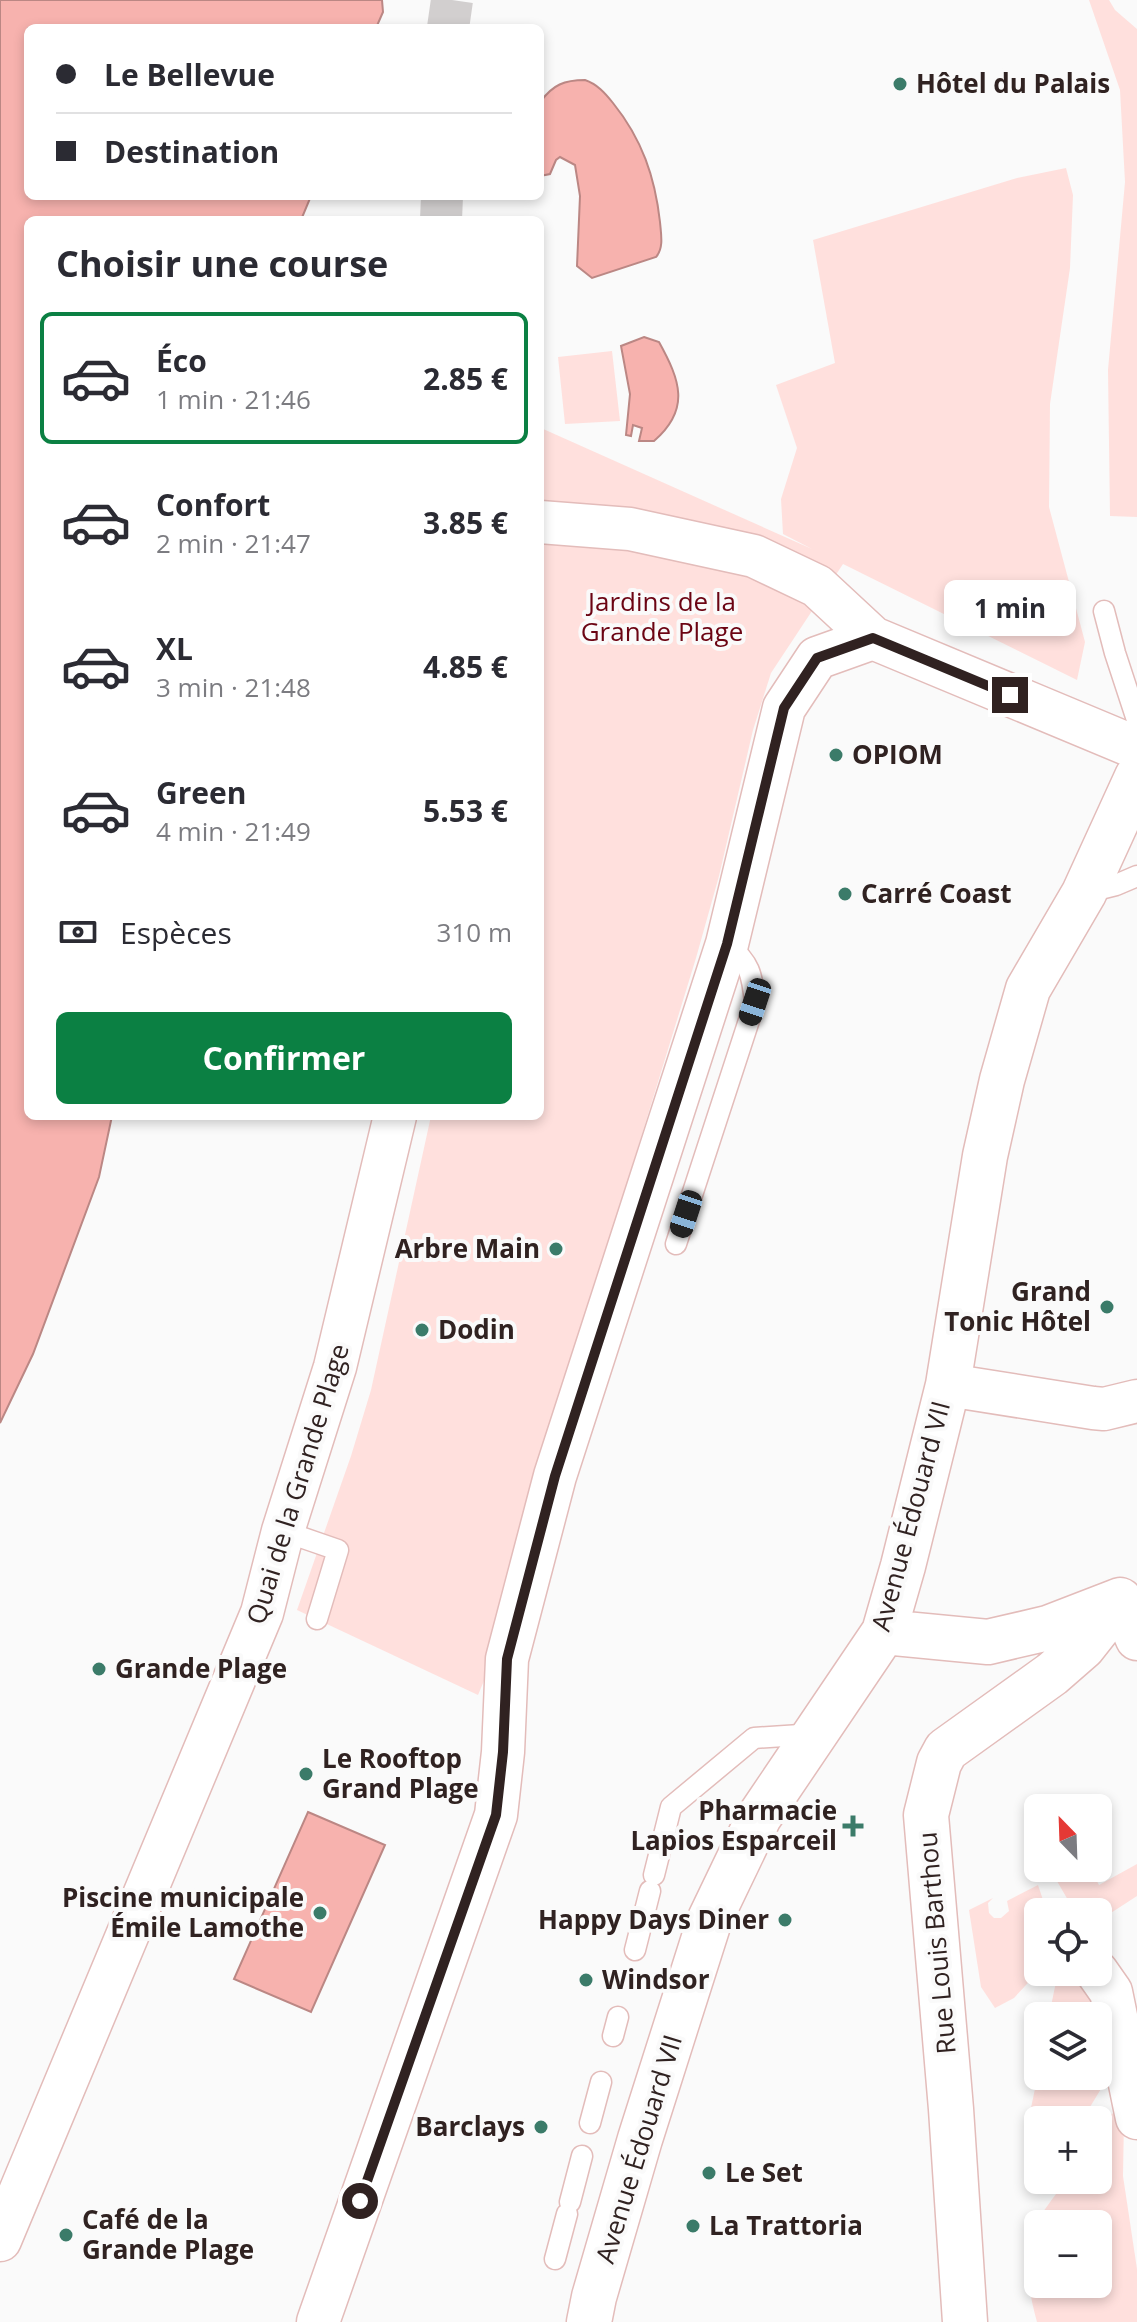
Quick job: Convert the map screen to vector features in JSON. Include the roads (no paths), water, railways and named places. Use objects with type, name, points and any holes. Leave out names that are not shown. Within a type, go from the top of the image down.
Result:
[{"type":"main road","name":"Avenue Édouard VII","points":[[589,2322],[640,2139],[710,1919],[759,1817],[884,1632],[948,1385],[985,1156],[1002,1080],[1028,989],[1084,893],[1137,777]]},
{"type":"main road","points":[[884,1632],[988,1642],[1131,1610]]},
{"type":"main road","name":"Rue Louis Barthou","points":[[965,2322],[926,1815],[939,1763],[946,1750],[1052,1674],[1131,1610]]},
{"type":"street","points":[[544,522],[630,529],[754,556],[817,586],[873,638],[1137,748]]},
{"type":"street","points":[[318,2322],[496,1815],[503,1752],[507,1659],[555,1476],[727,944],[784,708],[817,658],[873,638]]},
{"type":"street","name":"Quai de la Grande Plage","points":[[0,2240],[262,1613],[283,1531],[335,1367],[394,1120]]},
{"type":"street","points":[[948,1385],[1104,1409],[1137,1401]]},
{"type":"street","points":[[1107,1986],[1111,1992],[1137,2118]]},
{"type":"lane","points":[[1104,611],[1137,720]]},
{"type":"lane","points":[[1084,893],[1137,876]]},
{"type":"lane","points":[[676,1244],[755,1002],[752,977],[744,958],[727,944]]},
{"type":"lane","points":[[283,1531],[338,1550],[317,1619]]},
{"type":"lane","points":[[635,1950],[671,1807],[754,1738],[815,1734]]},
{"type":"lane","points":[[590,2123],[601,2082]]},
{"type":"lane","points":[[555,2259],[582,2156]]},
{"type":"tunnel","points":[[449,24],[452,0]]},
{"type":"tunnel","points":[[441,216],[442,200]]},
{"type":"place","name":"Hôtel du Palais","points":[[900,84]]},
{"type":"place","name":"OPIOM","points":[[836,755]]},
{"type":"place","name":"Carré Coast","points":[[845,894]]},
{"type":"place","name":"Arbre Main","points":[[556,1249]]},
{"type":"place","name":"Grand Tonic Hôtel","points":[[1107,1307]]},
{"type":"place","name":"Dodin","points":[[422,1330]]},
{"type":"place","name":"Grande Plage","points":[[99,1669]]},
{"type":"place","name":"Le Rooftop Grand Plage","points":[[306,1774]]},
{"type":"place","name":"Pharmacie Lapios Esparceil","points":[[853,1826]]},
{"type":"place","name":"Piscine municipale Émile Lamothe","points":[[320,1913]]},
{"type":"place","name":"Happy Days Diner","points":[[785,1920]]},
{"type":"place","name":"Windsor","points":[[586,1980]]},
{"type":"place","name":"Barclays","points":[[541,2127]]},
{"type":"place","name":"Le Set","points":[[709,2173]]},
{"type":"place","name":"La Trattoria","points":[[693,2226]]},
{"type":"place","name":"Café de la Grande Plage","points":[[66,2235]]},
{"type":"park label","name":"Jardins de la Grande Plage","points":[[662,617]]}]
